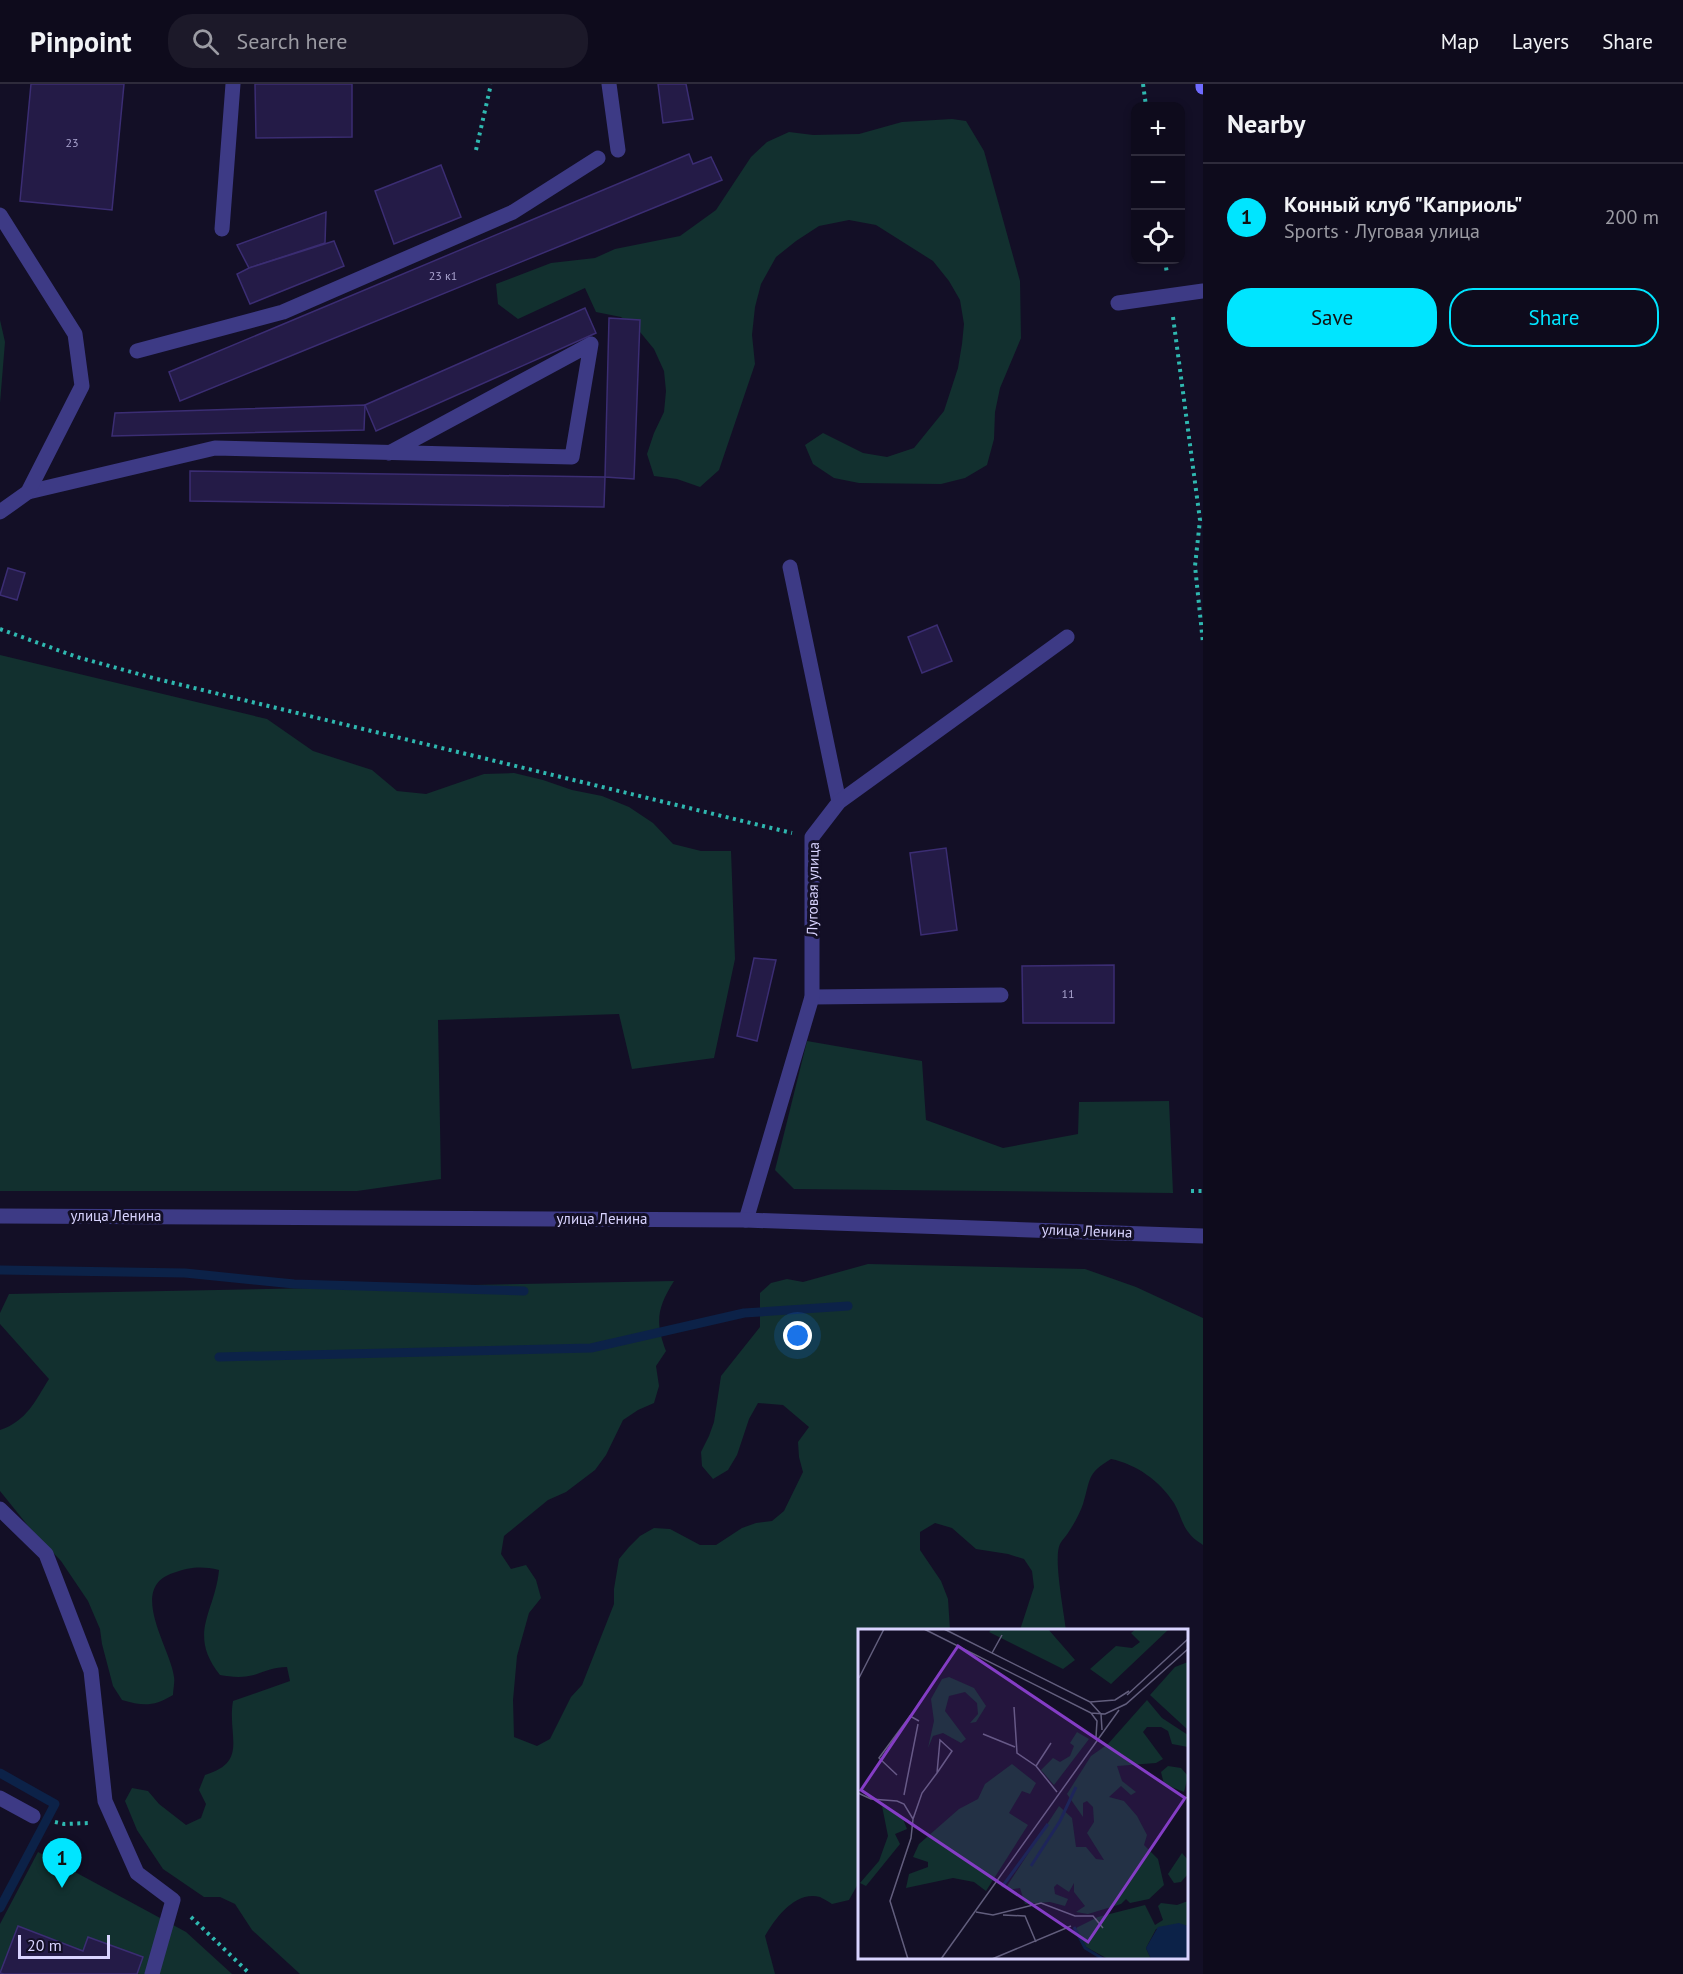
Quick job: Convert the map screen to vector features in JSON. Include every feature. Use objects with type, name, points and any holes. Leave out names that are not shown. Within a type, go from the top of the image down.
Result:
[{"type":"street","points":[[222,229],[233,84]]},
{"type":"street","points":[[609,84],[618,150]]},
{"type":"street","points":[[137,351],[283,312],[513,212],[598,158]]},
{"type":"street","points":[[0,216],[75,334],[82,386],[28,492]]},
{"type":"street","points":[[1118,303],[1203,291]]},
{"type":"street","points":[[0,512],[28,492],[215,448],[389,453],[572,457],[591,344],[389,453]]},
{"type":"street","points":[[790,567],[839,802]]},
{"type":"street","name":"Луговая улица","points":[[746,1220],[812,997],[812,837],[839,802],[1067,637]]},
{"type":"street","points":[[812,997],[1001,995]]},
{"type":"street","name":"улица Ленина","points":[[0,1216],[746,1220],[1198,1234]]},
{"type":"street","points":[[0,1509],[46,1554],[91,1671],[105,1801],[137,1873],[173,1900],[152,1974]]},
{"type":"street","points":[[0,1798],[33,1816]]},
{"type":"path","points":[[476,150],[491,84]]},
{"type":"path","points":[[1143,84],[1145,102]]},
{"type":"path","points":[[1166,264],[1200,520],[1195,566],[1203,643]]},
{"type":"path","points":[[0,629],[77,657],[153,678],[812,837]]},
{"type":"path","points":[[1191,1191],[1203,1191]]},
{"type":"path","points":[[173,1900],[250,1974]]},
{"type":"green space","points":[[952,119],[966,121],[984,151],[1020,281],[1021,338],[1000,388],[995,412],[994,439],[987,465],[965,478],[941,484],[859,483],[834,478],[813,464],[805,445],[823,433],[863,453],[887,457],[914,448],[944,411],[958,368],[964,324],[960,300],[933,261],[876,225],[849,220],[819,226],[776,257],[761,284],[755,307],[752,335],[755,364],[719,470],[700,487],[677,479],[654,476],[647,454],[664,412],[666,391],[664,371],[654,349],[640,332],[621,317],[596,312],[585,288],[518,319],[498,304],[496,284],[551,263],[595,258],[615,249],[680,236],[716,210],[751,157],[767,142],[789,132],[813,135],[859,134],[902,122]]},
{"type":"green space","points":[[0,320],[5,342],[0,403]]},
{"type":"green space","points":[[0,655],[267,719],[313,751],[372,770],[397,791],[426,794],[484,774],[514,773],[602,796],[629,807],[653,823],[673,844],[701,851],[731,851],[735,959],[714,1058],[632,1069],[619,1014],[438,1020],[441,1179],[357,1191],[0,1191]]},
{"type":"green space","points":[[807,1041],[922,1061],[926,1120],[1003,1148],[1078,1134],[1079,1102],[1169,1101],[1173,1193],[794,1189],[775,1170]]},
{"type":"green space","points":[[868,1264],[1085,1269],[1136,1287],[1203,1318],[1203,1545],[1190,1535],[1174,1503],[1155,1481],[1138,1469],[1111,1459],[1093,1473],[1080,1511],[1058,1551],[1058,1572],[1066,1629],[1020,1629],[1034,1587],[1032,1571],[1024,1559],[976,1549],[952,1528],[935,1523],[920,1532],[920,1550],[941,1581],[948,1599],[950,1629],[858,1629],[858,1884],[849,1900],[832,1904],[820,1897],[811,1896],[795,1902],[780,1914],[765,1936],[775,1974],[300,1974],[252,1930],[235,1904],[220,1897],[204,1897],[163,1869],[137,1830],[125,1801],[132,1788],[148,1791],[159,1804],[186,1825],[201,1818],[206,1804],[199,1790],[205,1775],[219,1770],[232,1755],[233,1701],[290,1681],[287,1667],[274,1668],[245,1677],[220,1675],[210,1660],[205,1647],[204,1635],[219,1570],[185,1569],[160,1581],[153,1592],[152,1605],[155,1620],[174,1677],[173,1695],[160,1702],[148,1704],[122,1700],[113,1686],[100,1629],[88,1601],[61,1561],[0,1491],[0,1430],[24,1416],[49,1379],[0,1324],[0,1313],[9,1294],[674,1281],[661,1307],[660,1332],[666,1351],[656,1366],[659,1386],[654,1403],[623,1420],[606,1455],[595,1470],[566,1492],[548,1500],[504,1536],[501,1554],[511,1569],[526,1565],[536,1580],[541,1598],[529,1613],[517,1656],[513,1700],[514,1737],[537,1746],[550,1739],[571,1697],[582,1685],[614,1604],[619,1559],[640,1536],[654,1528],[670,1529],[700,1545],[716,1545],[742,1528],[772,1521],[784,1511],[803,1472],[798,1442],[809,1427],[783,1405],[758,1403],[749,1419],[737,1455],[728,1470],[713,1479],[702,1466],[701,1452],[714,1422],[721,1376],[760,1327],[760,1293],[771,1283],[787,1279],[803,1282]]},
{"type":"green space","points":[[38,1852],[186,1932],[232,1974],[0,1974],[0,1924]]},
{"type":"building","points":[[31,84],[124,84],[112,210],[20,201]]},
{"type":"building","points":[[255,84],[352,84],[352,137],[256,138]]},
{"type":"building","points":[[658,84],[686,84],[693,119],[663,123]]},
{"type":"building","points":[[689,154],[693,164],[711,157],[722,180],[180,401],[169,372]]},
{"type":"building","points":[[441,165],[461,217],[394,244],[375,191]]},
{"type":"building","points":[[326,212],[325,243],[249,268],[237,245]]},
{"type":"building","points":[[334,241],[344,266],[250,304],[237,274],[249,268]]},
{"type":"building","points":[[585,308],[596,333],[376,431],[365,405]]},
{"type":"building","points":[[609,318],[640,320],[634,479],[605,477]]},
{"type":"building","points":[[365,405],[364,430],[112,436],[115,413]]},
{"type":"building","points":[[190,471],[605,477],[604,507],[190,501]]},
{"type":"building","points":[[8,568],[25,573],[17,600],[0,595]]},
{"type":"building","points":[[937,625],[952,661],[922,673],[908,637]]},
{"type":"building","points":[[946,848],[957,930],[921,935],[910,853]]},
{"type":"building","points":[[754,958],[776,960],[757,1041],[737,1036]]},
{"type":"building","points":[[1114,965],[1114,1023],[1023,1023],[1022,966]]},
{"type":"building","points":[[18,1926],[83,1951],[88,1937],[143,1957],[137,1974],[0,1973]]},
{"type":"waterway","points":[[0,1270],[185,1273],[294,1284],[524,1291]]},
{"type":"waterway","points":[[219,1357],[591,1348],[744,1313],[848,1306]]},
{"type":"waterway","points":[[0,1773],[55,1804],[0,1908]]},
{"type":"place","name":"Конный клуб \"Каприоль\"","points":[[62,1888]]}]
